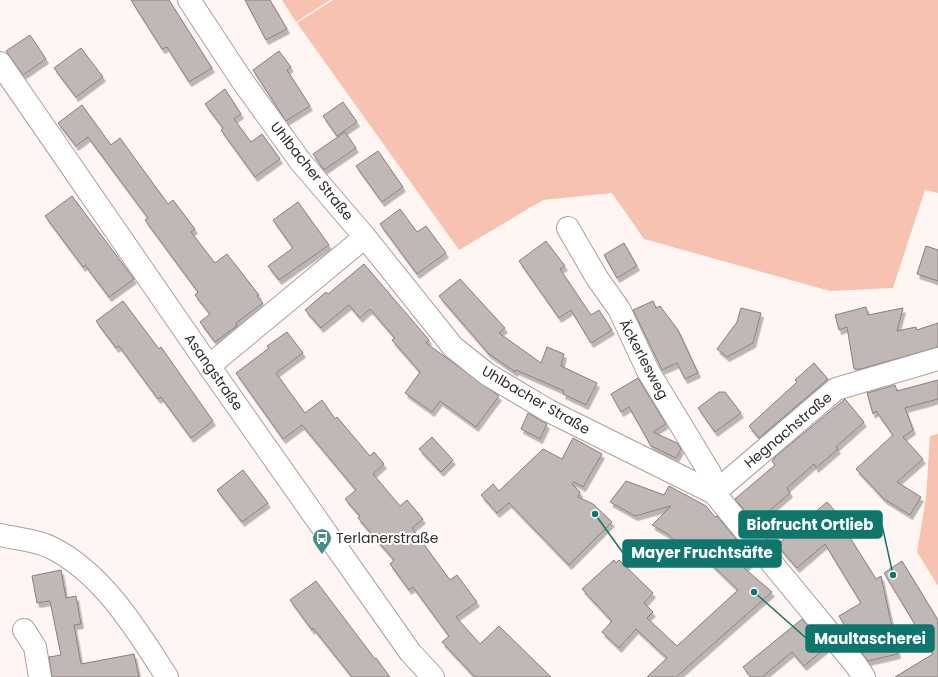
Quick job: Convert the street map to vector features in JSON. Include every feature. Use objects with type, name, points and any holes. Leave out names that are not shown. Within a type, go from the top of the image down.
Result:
[{"type":"street","name":"Uhlbacher Straße","points":[[189,0],[241,79],[300,161],[365,237],[453,347],[487,374],[549,411],[714,493],[856,665],[864,677]]},
{"type":"street","name":"Asangstraße","points":[[0,63],[209,366],[410,652],[433,677]]},
{"type":"street","name":"Äckerlesweg","points":[[568,228],[597,278],[619,310],[648,372],[710,473],[714,493]]},
{"type":"street","points":[[209,366],[365,237]]},
{"type":"street","name":"Hegnachstraße","points":[[714,493],[836,389],[938,359]]},
{"type":"street","points":[[0,535],[50,547],[87,570],[136,627],[167,677]]},
{"type":"street","points":[[24,630],[35,647],[40,677]]},
{"type":"shaded area","points":[[282,0],[330,0],[296,22]]},
{"type":"shaded area","points":[[333,0],[938,0],[938,193],[925,190],[893,288],[830,291],[644,239],[612,193],[543,200],[459,250],[297,23]]},
{"type":"shaded area","points":[[938,434],[938,586],[917,552],[926,498],[930,436]]},
{"type":"building","points":[[131,0],[169,0],[212,68],[189,82],[167,47],[162,49]]},
{"type":"building","points":[[245,0],[270,0],[287,29],[266,40]]},
{"type":"building","points":[[30,35],[46,59],[23,75],[6,51]]},
{"type":"building","points":[[81,48],[103,77],[76,97],[54,68]]},
{"type":"building","points":[[279,51],[291,67],[287,70],[310,106],[286,121],[253,70]]},
{"type":"building","points":[[225,89],[241,114],[234,119],[251,142],[262,134],[280,159],[255,177],[221,130],[223,128],[205,104]]},
{"type":"building","points":[[343,102],[357,122],[337,136],[323,116]]},
{"type":"building","points":[[82,105],[111,145],[120,138],[168,204],[173,200],[195,229],[191,232],[215,263],[227,254],[259,295],[257,296],[263,303],[236,323],[237,326],[215,342],[200,322],[210,314],[195,295],[198,292],[145,220],[148,218],[88,137],[76,146],[58,123]]},
{"type":"building","points":[[345,132],[356,148],[324,170],[313,154]]},
{"type":"building","points":[[378,151],[403,187],[382,202],[356,166]]},
{"type":"building","points":[[72,196],[134,279],[109,297],[85,265],[83,267],[45,216]]},
{"type":"building","points":[[298,202],[329,245],[279,280],[268,266],[293,248],[273,220]]},
{"type":"building","points":[[400,209],[417,232],[426,226],[446,253],[417,274],[380,224]]},
{"type":"building","points":[[546,241],[565,266],[560,269],[591,315],[599,310],[612,330],[591,343],[571,310],[559,318],[519,261]]},
{"type":"building","points":[[624,243],[637,266],[617,278],[604,255]]},
{"type":"building","points":[[926,246],[938,250],[938,281],[917,274]]},
{"type":"building","points":[[364,264],[429,340],[426,343],[499,396],[476,427],[440,401],[432,412],[405,393],[420,372],[392,340],[395,338],[370,309],[360,318],[349,305],[321,328],[305,310],[326,292],[328,294]]},
{"type":"building","points":[[460,279],[505,328],[499,333],[541,363],[547,347],[564,354],[561,366],[597,383],[586,405],[563,394],[564,391],[516,370],[515,372],[489,354],[439,296]]},
{"type":"building","points":[[123,301],[159,349],[161,347],[213,421],[191,438],[161,397],[158,399],[119,346],[116,348],[96,321]]},
{"type":"building","points":[[653,301],[656,308],[660,306],[678,330],[698,373],[685,379],[677,363],[662,370],[633,310]]},
{"type":"building","points":[[866,307],[868,315],[903,308],[897,331],[916,327],[917,330],[938,323],[938,347],[861,369],[854,369],[847,327],[839,330],[835,315]]},
{"type":"building","points":[[741,308],[761,313],[753,343],[727,357],[717,349],[737,322]]},
{"type":"building","points":[[287,332],[303,353],[276,373],[305,413],[322,400],[335,419],[337,417],[370,456],[374,452],[384,464],[373,474],[400,506],[407,500],[423,519],[412,528],[450,580],[457,575],[477,602],[456,617],[480,644],[499,626],[551,677],[475,677],[442,642],[449,636],[413,587],[409,590],[390,564],[394,560],[358,518],[360,516],[345,499],[356,490],[302,425],[283,439],[236,373],[269,348],[267,346]]},
{"type":"building","points":[[814,363],[828,379],[759,438],[749,426],[797,382],[795,380]]},
{"type":"building","points":[[638,378],[666,424],[653,432],[677,443],[681,449],[676,458],[651,446],[629,407],[621,412],[611,394]]},
{"type":"building","points":[[938,380],[938,399],[905,408],[913,430],[903,437],[923,459],[897,482],[921,497],[910,515],[884,499],[856,469],[893,435],[876,411],[873,414],[867,393],[895,385],[897,391]]},
{"type":"building","points":[[719,392],[725,392],[741,413],[715,432],[698,408]]},
{"type":"building","points":[[845,399],[864,422],[836,447],[838,449],[816,468],[814,464],[787,488],[790,493],[755,523],[735,499],[775,465],[772,461],[775,457]]},
{"type":"building","points":[[528,413],[547,424],[540,439],[521,429]]},
{"type":"building","points":[[432,437],[453,460],[441,472],[419,449]]},
{"type":"building","points":[[573,438],[602,454],[583,487],[574,482],[572,484],[580,492],[578,497],[593,504],[612,522],[569,565],[509,503],[497,513],[481,495],[493,484],[499,491],[543,449],[562,459]]},
{"type":"building","points":[[243,470],[268,503],[242,522],[217,490]]},
{"type":"building","points":[[626,481],[664,495],[669,486],[706,506],[715,517],[717,516],[753,560],[744,568],[772,592],[676,677],[647,677],[667,658],[636,629],[619,648],[602,632],[612,621],[582,589],[614,560],[616,563],[619,560],[653,593],[644,603],[653,612],[647,618],[677,646],[738,590],[699,552],[690,559],[669,535],[652,525],[671,506],[635,516],[610,502]]},
{"type":"building","points":[[827,502],[847,525],[844,528],[876,579],[881,576],[898,654],[868,661],[859,649],[854,641],[851,628],[848,631],[839,616],[861,603],[825,544],[797,568],[777,545]]},
{"type":"building","points":[[902,561],[938,620],[938,677],[895,677],[933,654],[884,573]]},
{"type":"building","points":[[61,570],[66,598],[76,596],[81,624],[74,625],[81,664],[134,654],[139,677],[52,677],[49,657],[61,655],[50,601],[37,603],[32,576]]},
{"type":"building","points":[[316,581],[390,677],[352,677],[313,628],[312,630],[290,600]]},
{"type":"building","points":[[802,619],[826,648],[804,666],[792,652],[762,677],[751,677],[743,667]]},
{"type":"place","name":"Mayer Fruchtsäfte","points":[[595,514]]},
{"type":"place","name":"Terlanerstraße","points":[[322,555]]},
{"type":"place","name":"Biofrucht Ortlieb","points":[[893,575]]},
{"type":"place","name":"Maultascherei","points":[[754,592]]}]
